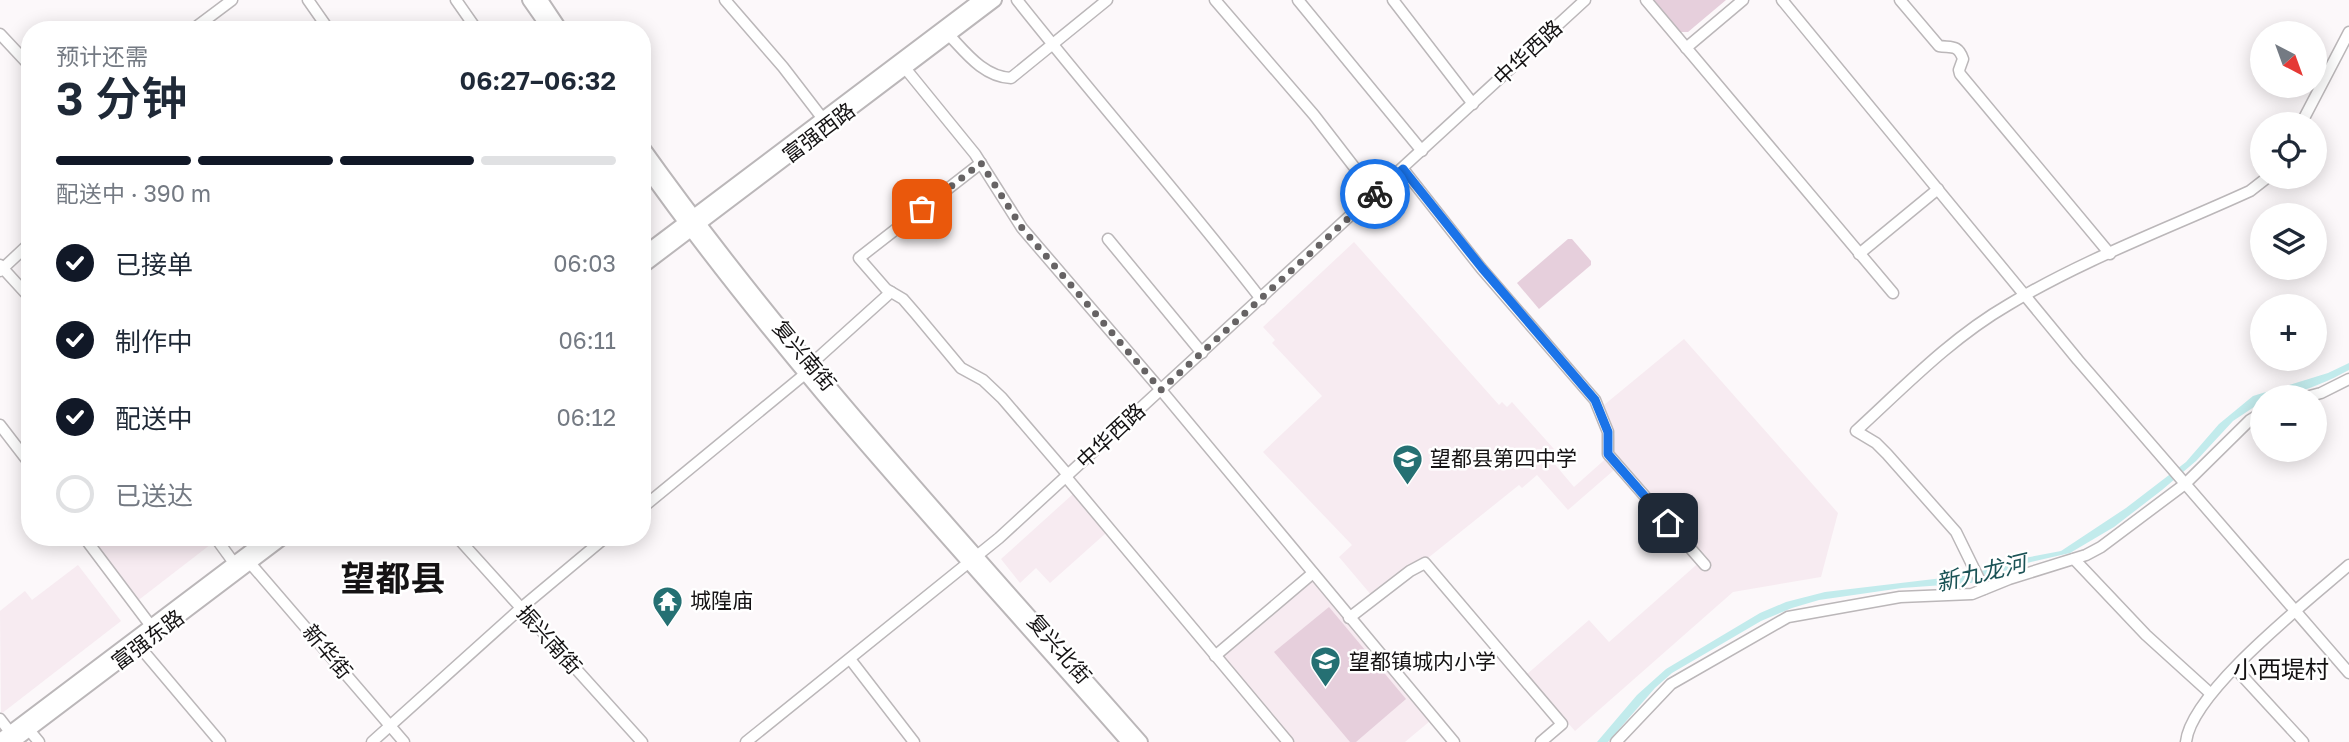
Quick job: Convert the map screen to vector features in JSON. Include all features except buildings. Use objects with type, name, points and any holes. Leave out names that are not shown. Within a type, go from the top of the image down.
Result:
[{"type":"main road","points":[[529,0],[544,21]]},
{"type":"main road","points":[[541,0],[555,21]]},
{"type":"main road","name":"富强西路","points":[[651,259],[823,119],[980,0]]},
{"type":"main road","name":"富强西路","points":[[651,249],[692,223],[995,0]]},
{"type":"main road","name":"复兴南街","points":[[651,160],[692,223]]},
{"type":"main road","name":"复兴南街","points":[[651,174],[741,281],[808,369],[974,560]]},
{"type":"main road","name":"富强东路","points":[[8,738],[257,546]]},
{"type":"main road","name":"富强东路","points":[[8,738],[29,730],[272,546]]},
{"type":"main road","name":"复兴北街","points":[[974,560],[1128,742]]},
{"type":"main road","name":"复兴北街","points":[[974,560],[1141,742]]},
{"type":"street","points":[[307,0],[322,21]]},
{"type":"street","points":[[456,0],[471,21]]},
{"type":"street","points":[[725,0],[783,67],[823,119]]},
{"type":"street","points":[[1017,0],[1205,227],[1261,299]]},
{"type":"street","points":[[949,35],[974,61],[999,77],[1011,78],[1107,0]]},
{"type":"street","points":[[1215,0],[1314,115],[1375,194]]},
{"type":"street","points":[[1298,0],[1422,151]]},
{"type":"street","points":[[1393,0],[1473,104]]},
{"type":"street","name":"中华西路","points":[[746,742],[974,560],[1585,0]]},
{"type":"street","points":[[1646,0],[1893,293]]},
{"type":"street","points":[[1686,48],[1742,0]]},
{"type":"street","points":[[1782,0],[2025,295],[2349,673]]},
{"type":"street","points":[[1900,0],[1939,46],[1952,46],[1959,51],[1963,59],[1960,74],[2110,254]]},
{"type":"street","points":[[203,21],[227,2]]},
{"type":"street","points":[[2307,112],[2349,32]]},
{"type":"street","points":[[0,34],[21,56]]},
{"type":"street","points":[[905,68],[981,163],[1022,228],[1161,390],[1454,742]]},
{"type":"street","points":[[981,163],[859,258],[891,292],[903,299],[961,368],[983,380],[1002,398],[1288,742]]},
{"type":"street","points":[[1403,169],[1482,268],[1595,400],[1608,432],[1608,454],[1705,565]]},
{"type":"street","points":[[1859,254],[1938,188]]},
{"type":"street","points":[[1984,589],[1956,533],[1888,454],[1876,443],[1856,432],[1965,334],[2025,295],[2253,189]]},
{"type":"street","points":[[1108,239],[1202,353]]},
{"type":"street","points":[[21,251],[1,268],[21,289]]},
{"type":"street","points":[[651,500],[808,369],[891,292]]},
{"type":"street","points":[[2327,391],[2349,379]]},
{"type":"street","points":[[1616,742],[1671,684],[1788,617],[1900,597],[1972,594],[2101,547],[2185,484],[2250,422]]},
{"type":"street","points":[[0,425],[21,452]]},
{"type":"street","points":[[91,546],[150,626]]},
{"type":"street","points":[[222,546],[234,563]]},
{"type":"street","name":"振兴南街","points":[[465,546],[642,742]]},
{"type":"street","points":[[372,742],[521,608],[595,546]]},
{"type":"street","points":[[2074,559],[2146,635],[2210,693]]},
{"type":"street","name":"新华街","points":[[250,563],[404,742]]},
{"type":"street","points":[[1349,618],[1410,571],[1425,563],[1562,724],[1541,742]]},
{"type":"street","points":[[2186,742],[2193,719],[2210,693],[2349,565]]},
{"type":"street","points":[[1215,656],[1314,573]]},
{"type":"street","points":[[139,646],[220,742]]},
{"type":"street","points":[[850,659],[914,742]]},
{"type":"street","points":[[2235,668],[2303,742]]},
{"type":"street","points":[[0,719],[8,738]]},
{"type":"street","points":[[29,730],[39,742]]},
{"type":"shaded area","points":[[1653,0],[1726,0],[1688,32],[1680,32]]},
{"type":"shaded area","points":[[1568,239],[1572,239],[1591,261],[1591,265],[1539,309],[1517,283]]},
{"type":"shaded area","name":"望都县第四中学","points":[[1354,242],[1499,405],[1502,402],[1507,407],[1512,402],[1554,449],[1557,456],[1552,461],[1574,487],[1611,454],[1615,433],[1604,405],[1684,339],[1838,513],[1821,577],[1733,592],[1575,731],[1526,675],[1589,620],[1609,642],[1703,559],[1621,464],[1568,510],[1537,475],[1522,488],[1519,485],[1428,558],[1405,570],[1372,596],[1339,557],[1352,545],[1263,452],[1322,396],[1272,343],[1275,340],[1263,327]]},
{"type":"shaded area","points":[[1073,494],[1106,533],[1050,583],[1036,568],[1020,583],[1001,559]]},
{"type":"shaded area","points":[[100,546],[209,546],[136,602],[95,550]]},
{"type":"shaded area","points":[[78,565],[121,621],[1,714],[0,611],[25,591],[32,600]]},
{"type":"shaded area","name":"望都镇城内小学","points":[[1313,580],[1430,721],[1405,742],[1293,742],[1222,657]]},
{"type":"shaded area","points":[[1329,607],[1406,699],[1356,742],[1350,742],[1274,652]]},
{"type":"water","points":[[2349,363],[2349,370],[2318,385],[2289,385],[2328,373]]},
{"type":"water","name":"新九龙河","points":[[2250,398],[2250,410],[2233,421],[2196,461],[2114,527],[2070,553],[2027,563],[1971,583],[1902,588],[1819,600],[1792,608],[1761,621],[1672,673],[1655,688],[1608,742],[1597,742],[1637,695],[1666,669],[1760,613],[1786,602],[1825,592],[1968,575],[2019,559],[2061,551],[2126,508],[2186,462],[2219,424]]},
{"type":"way so far","points":[[922,209],[981,163],[1022,228],[1161,390],[1375,194]]},
{"type":"place","name":"望都县第四中学","points":[[1407,486]]},
{"type":"place","name":"城隍庙","points":[[667,628]]},
{"type":"place","name":"望都镇城内小学","points":[[1326,689]]},
{"type":"district","name":"望都县","points":[[393,579]]},
{"type":"district","name":"小西堤村","points":[[2281,670]]},
{"type":"route","points":[[1375,194],[1403,169],[1482,268],[1595,400],[1608,432],[1608,454],[1668,523]]}]
